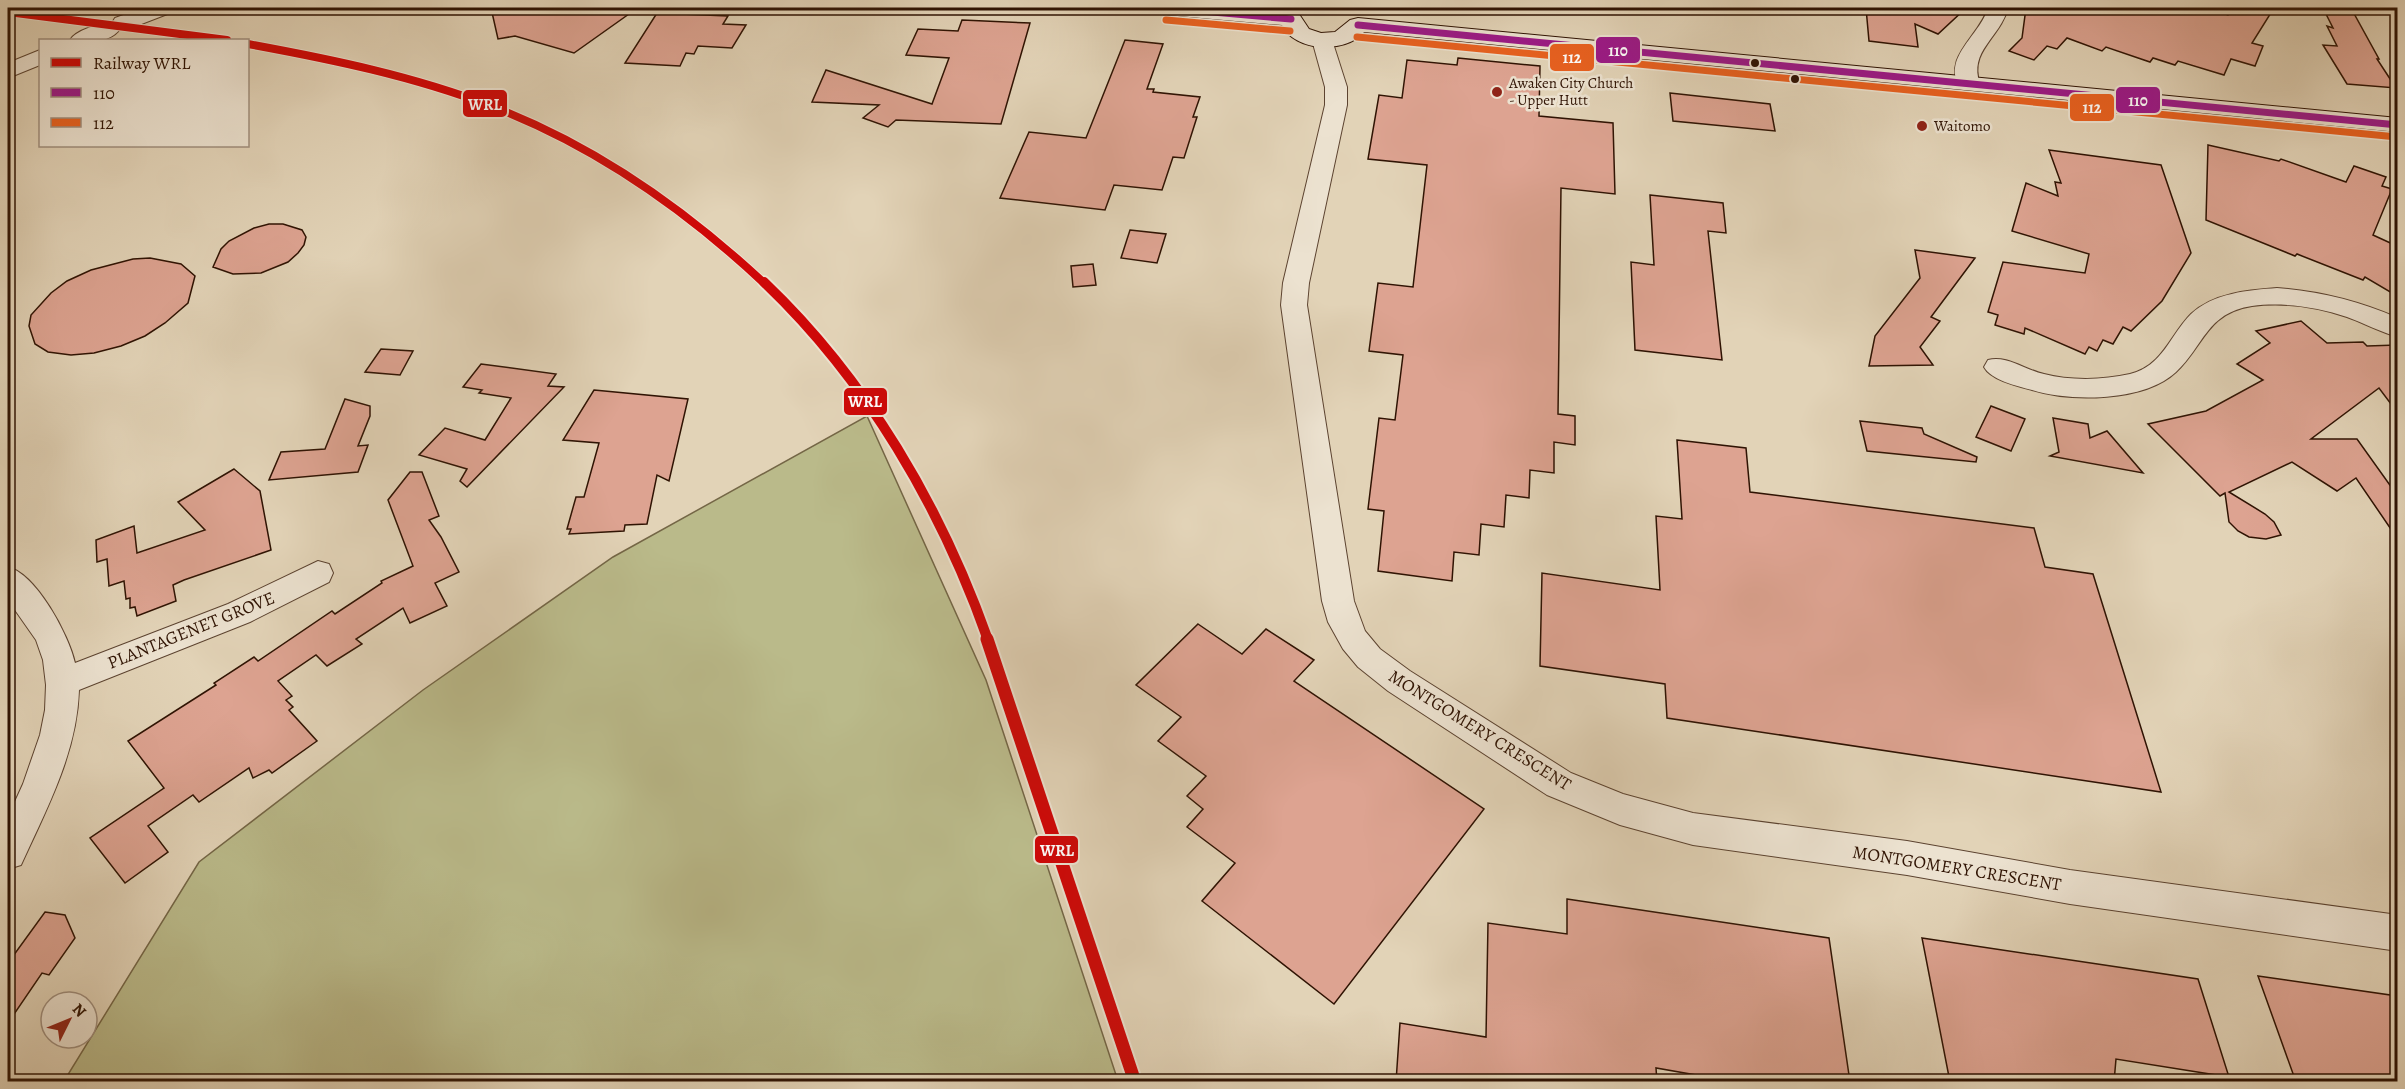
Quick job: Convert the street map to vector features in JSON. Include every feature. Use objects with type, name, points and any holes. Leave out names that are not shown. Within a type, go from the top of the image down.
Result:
[{"type":"main road","points":[[84,39],[160,8]]},
{"type":"main road","points":[[1167,8],[1297,13],[1296,31],[1304,36],[1322,40],[1347,36],[1352,17],[1969,84],[2397,125]]},
{"type":"main road","points":[[8,71],[39,57]]},
{"type":"street","points":[[1969,84],[1964,67],[1966,61],[1989,30],[1998,8]]},
{"type":"street","name":"MONTGOMERY CRESCENT","points":[[1322,40],[1336,87],[1336,105],[1296,284],[1294,305],[1338,601],[1344,622],[1354,640],[1369,658],[1439,709],[1559,784],[1620,810],[1655,820],[1693,829],[1907,858],[2070,887],[2397,933]]},
{"type":"street","points":[[1997,367],[2040,383],[2108,387],[2134,381],[2158,373],[2207,315],[2229,303],[2252,298],[2282,297],[2327,303],[2354,309],[2397,328]]},
{"type":"street","name":"PLANTAGENET GROVE","points":[[62,682],[239,613],[318,573]]},
{"type":"street","points":[[8,579],[35,611],[53,644],[59,660],[62,682],[62,713],[44,775],[8,853]]},
{"type":"green space","points":[[867,416],[986,680],[1118,1081],[64,1081],[83,1050],[99,1050],[99,1024],[199,862],[423,690],[613,557]]},
{"type":"building","points":[[491,8],[636,9],[574,53],[515,36],[498,39]]},
{"type":"building","points":[[1866,8],[1966,8],[1938,34],[1915,24],[1918,47],[1869,41]]},
{"type":"building","points":[[2026,8],[2205,8],[2228,15],[2233,8],[2274,8],[2252,43],[2263,46],[2255,66],[2231,59],[2224,75],[2178,61],[2175,65],[2153,58],[2150,62],[2106,47],[2102,51],[2067,38],[2057,49],[2047,46],[2034,60],[2009,51],[2022,38]]},
{"type":"building","points":[[2323,8],[2352,10],[2379,59],[2377,59],[2396,88],[2347,84],[2323,45],[2337,46],[2327,26],[2333,28]]},
{"type":"building","points":[[657,13],[728,16],[723,24],[746,25],[732,48],[698,46],[694,54],[686,53],[680,66],[625,63]]},
{"type":"building","points":[[962,20],[1030,23],[1001,124],[896,120],[888,127],[863,118],[879,105],[812,102],[826,70],[932,104],[949,58],[906,55],[918,29],[958,31]]},
{"type":"building","points":[[1125,40],[1163,44],[1147,89],[1154,89],[1153,92],[1200,97],[1193,117],[1197,117],[1184,158],[1173,157],[1162,190],[1114,185],[1105,210],[1000,198],[1029,132],[1086,138]]},
{"type":"building","points":[[1458,58],[1540,66],[1539,116],[1613,123],[1615,194],[1561,188],[1558,414],[1575,416],[1575,445],[1554,442],[1554,473],[1530,470],[1529,498],[1506,495],[1504,527],[1481,524],[1479,555],[1454,552],[1452,581],[1378,571],[1384,511],[1368,509],[1379,418],[1395,420],[1403,355],[1369,351],[1378,283],[1413,287],[1427,165],[1368,159],[1379,95],[1402,98],[1407,60],[1457,65]]},
{"type":"building","points":[[1670,93],[1770,104],[1775,131],[1673,121]]},
{"type":"building","points":[[2208,145],[2279,161],[2281,159],[2346,182],[2354,166],[2386,177],[2382,186],[2392,189],[2373,235],[2397,246],[2397,296],[2365,277],[2363,280],[2297,254],[2295,256],[2206,220]]},
{"type":"building","points":[[2049,150],[2161,165],[2191,253],[2162,301],[2131,331],[2123,327],[2113,344],[2103,340],[2097,351],[2089,347],[2085,354],[2025,328],[2024,334],[1995,325],[1998,315],[1988,312],[2003,262],[2085,273],[2089,254],[2012,231],[2026,183],[2058,196],[2055,182],[2061,183]]},
{"type":"building","points":[[1650,195],[1723,203],[1726,233],[1708,231],[1722,360],[1635,350],[1631,262],[1654,265]]},
{"type":"building","points":[[269,224],[283,224],[302,230],[306,237],[304,245],[288,262],[261,273],[233,274],[213,267],[221,249],[229,241],[254,228]]},
{"type":"building","points":[[1130,230],[1166,234],[1157,263],[1121,258]]},
{"type":"building","points":[[1915,250],[1975,258],[1931,317],[1940,321],[1920,347],[1933,365],[1869,366],[1875,336],[1920,278]]},
{"type":"building","points":[[150,258],[181,264],[195,276],[188,303],[165,323],[145,336],[121,346],[94,353],[71,355],[48,352],[35,344],[29,326],[31,315],[51,293],[67,281],[91,270],[133,259]]},
{"type":"building","points":[[1093,264],[1096,285],[1073,287],[1071,266]]},
{"type":"building","points":[[2301,321],[2327,343],[2363,342],[2367,346],[2397,345],[2397,412],[2379,388],[2311,439],[2357,439],[2397,495],[2397,538],[2356,478],[2337,491],[2292,462],[2229,492],[2265,514],[2274,522],[2281,535],[2266,539],[2249,537],[2229,522],[2225,493],[2220,496],[2148,424],[2206,411],[2263,380],[2237,364],[2270,343],[2256,331]]},
{"type":"building","points":[[381,349],[413,351],[400,375],[365,372]]},
{"type":"building","points":[[481,364],[556,374],[548,386],[564,387],[467,487],[460,481],[467,469],[419,455],[445,428],[485,440],[511,398],[479,393],[482,390],[463,387]]},
{"type":"building","points":[[594,390],[688,399],[669,481],[657,475],[647,524],[625,525],[624,531],[569,534],[571,529],[567,529],[576,497],[584,497],[599,443],[563,440]]},
{"type":"building","points":[[345,399],[370,406],[370,416],[358,446],[368,445],[358,472],[269,480],[281,452],[325,449]]},
{"type":"building","points":[[1991,406],[2025,419],[2011,451],[1976,437]]},
{"type":"building","points":[[2053,418],[2088,424],[2090,438],[2107,431],[2143,473],[2050,456],[2059,452]]},
{"type":"building","points":[[1860,421],[1922,428],[1924,434],[1977,457],[1976,462],[1867,451]]},
{"type":"building","points":[[1677,440],[1746,448],[1750,492],[2034,528],[2045,567],[2093,574],[2161,792],[1667,718],[1665,684],[1540,666],[1542,573],[1660,590],[1656,516],[1682,519]]},
{"type":"building","points":[[234,469],[260,491],[271,550],[173,585],[176,601],[137,616],[135,607],[130,608],[130,598],[126,599],[124,581],[109,586],[107,559],[97,562],[96,540],[134,526],[137,553],[205,530],[178,502]]},
{"type":"building","points":[[410,472],[422,472],[439,516],[429,520],[441,537],[459,572],[435,583],[447,606],[410,623],[403,608],[356,639],[362,644],[327,666],[316,655],[278,681],[292,696],[286,700],[293,707],[289,710],[317,741],[272,773],[269,770],[253,778],[249,768],[199,802],[193,795],[148,826],[168,852],[125,883],[90,838],[164,788],[128,741],[216,685],[214,683],[254,657],[258,661],[332,611],[335,614],[382,583],[381,581],[413,566],[388,500]]},
{"type":"building","points":[[1198,624],[1242,654],[1266,629],[1314,660],[1294,681],[1484,809],[1334,1004],[1202,901],[1235,863],[1187,827],[1203,809],[1187,796],[1206,776],[1158,741],[1181,717],[1136,685]]},
{"type":"building","points":[[1567,899],[1829,938],[1850,1082],[1736,1082],[1656,1068],[1657,1082],[1396,1082],[1400,1023],[1486,1037],[1488,923],[1567,934]]},
{"type":"building","points":[[45,912],[65,915],[75,938],[49,975],[42,973],[8,1023],[8,963]]},
{"type":"building","points":[[1922,938],[2198,979],[2229,1077],[2116,1059],[2114,1082],[1950,1082]]},
{"type":"building","points":[[2258,976],[2397,996],[2397,1082],[2296,1082]]},
{"type":"rail line","name":"WRL","points":[[8,12],[219,39]]},
{"type":"rail line","name":"WRL","points":[[249,44],[389,73],[458,94],[525,120],[597,157],[665,200],[727,248],[784,301],[835,360],[881,423],[922,491],[958,564],[996,664],[1135,1082]]},
{"type":"transit line","name":"110","points":[[1167,8],[1291,19]]},
{"type":"transit line","name":"112","points":[[1166,20],[1290,31]]},
{"type":"transit line","name":"110","points":[[1358,25],[2398,125]]},
{"type":"transit line","name":"112","points":[[1357,37],[2397,137]]},
{"type":"place","name":"Awaken City Church - Upper Hutt","points":[[1497,92]]},
{"type":"place","name":"Waitomo","points":[[1922,126]]}]
